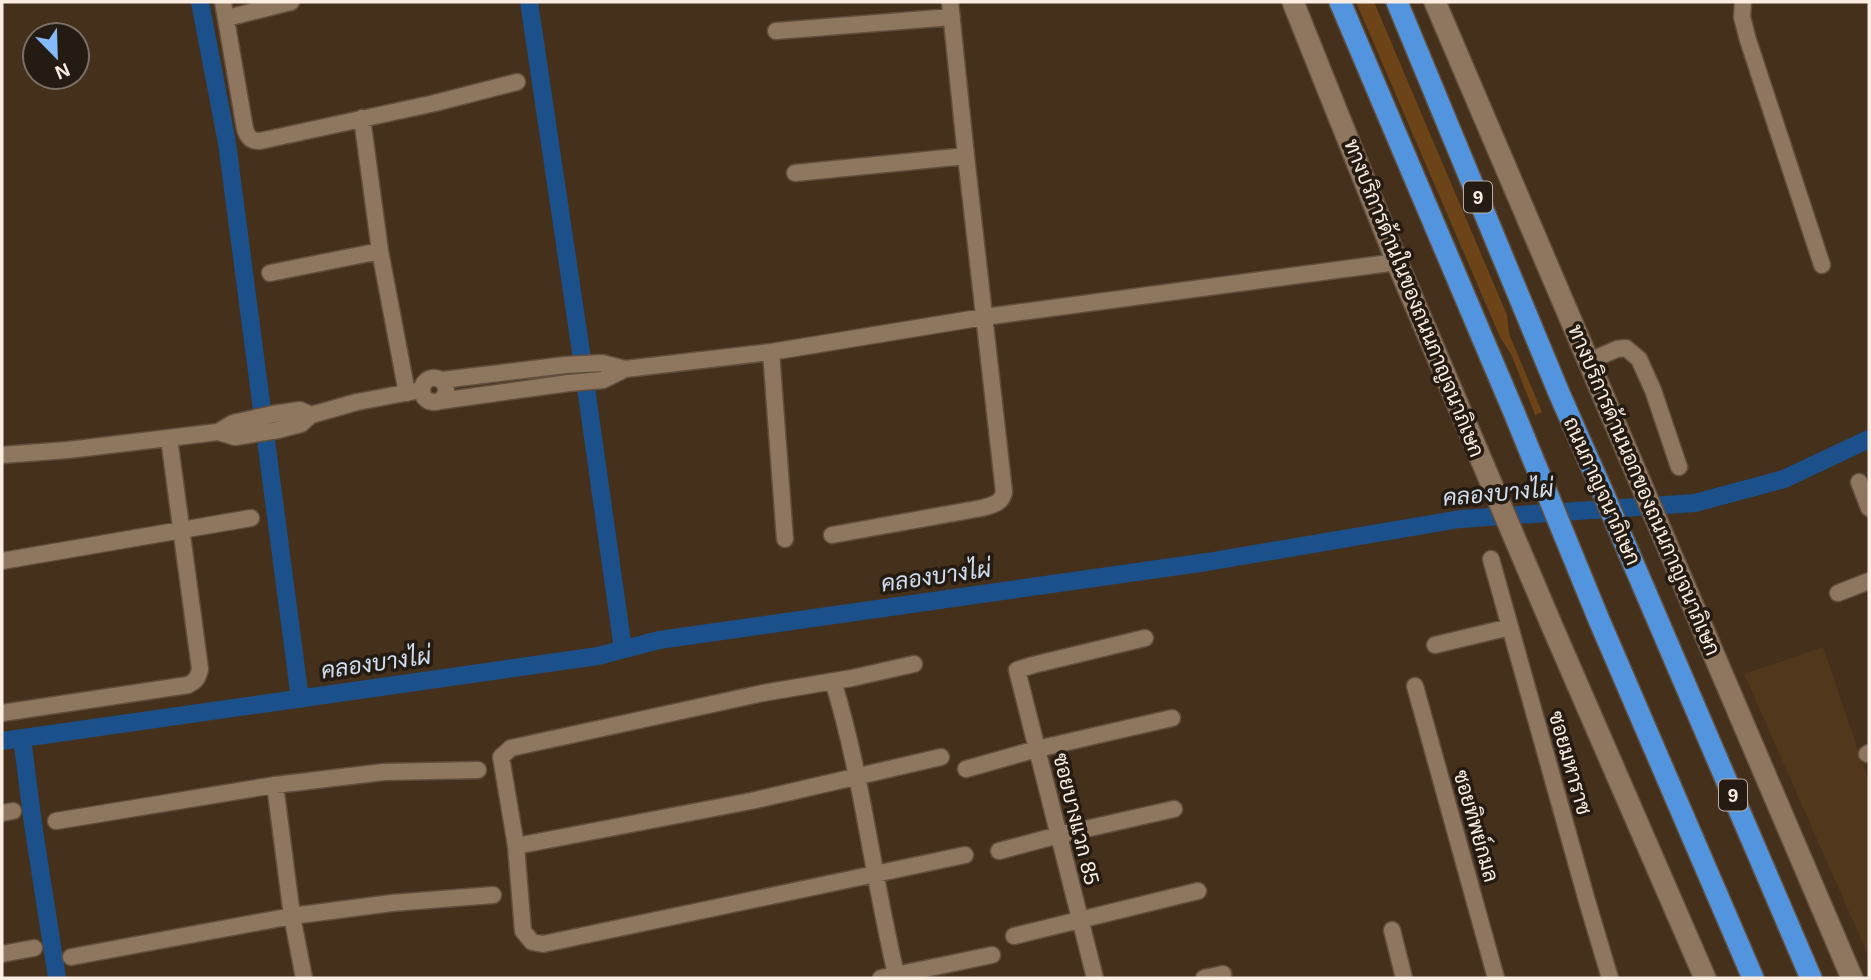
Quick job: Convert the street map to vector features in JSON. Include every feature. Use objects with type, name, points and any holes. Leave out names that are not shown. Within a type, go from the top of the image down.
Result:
[{"type":"highway","points":[[1340,2],[1599,620],[1753,978]]},
{"type":"highway","name":"ถนนกาญจนาภิเษก","points":[[1397,2],[1559,393],[1811,978]]},
{"type":"main road","name":"ทางบริการด้านในของถนนกาญจนาภิเษก","points":[[1293,2],[1467,428],[1705,978]]},
{"type":"main road","name":"ทางบริการด้านนอกของถนนกาญจนาภิเษก","points":[[1435,2],[1852,978]]},
{"type":"street","points":[[223,2],[245,129],[252,141],[435,103],[517,82]]},
{"type":"street","points":[[227,18],[291,2]]},
{"type":"street","points":[[1743,2],[1742,17],[1748,40],[1822,265]]},
{"type":"street","points":[[776,31],[951,10],[1003,499],[995,505],[982,508],[832,535]]},
{"type":"street","points":[[362,118],[380,251],[414,391],[427,401],[603,380],[625,369],[771,352],[984,317],[1397,262]]},
{"type":"street","points":[[795,173],[966,156]]},
{"type":"street","points":[[270,272],[380,251]]},
{"type":"street","points":[[1588,361],[1626,348],[1639,359],[1653,390],[1679,467]]},
{"type":"street","points":[[771,352],[785,539]]},
{"type":"street","points":[[2,455],[218,432],[233,423],[278,430],[301,424],[312,415],[357,402],[414,391],[427,379],[435,377],[442,380],[528,368],[602,363],[625,369]]},
{"type":"street","points":[[528,368],[530,389]]},
{"type":"street","points":[[440,401],[446,391],[442,380]]},
{"type":"street","points":[[248,427],[273,414],[300,410],[312,415]]},
{"type":"street","points":[[2,713],[195,682],[200,669],[169,438]]},
{"type":"street","points":[[1859,482],[1869,508]]},
{"type":"street","points":[[2,561],[251,518]]},
{"type":"street","name":"ซอยมหาราช","points":[[1491,559],[1610,978]]},
{"type":"street","points":[[1838,593],[1869,581]]},
{"type":"street","points":[[1435,645],[1510,627]]},
{"type":"street","name":"ซอยบางแวก 85","points":[[1095,978],[1017,670],[1145,638]]},
{"type":"street","points":[[914,664],[763,693],[511,748],[502,757],[516,846],[523,931],[532,942],[543,944],[965,855]]},
{"type":"street","points":[[833,681],[863,801],[892,977],[992,955]]},
{"type":"street","name":"ซอยทิพย์กมล","points":[[1415,686],[1496,978]]},
{"type":"street","points":[[966,769],[1037,749],[1172,718]]},
{"type":"street","points":[[516,846],[751,801],[941,757]]},
{"type":"street","points":[[56,821],[275,785],[384,772],[478,770]]},
{"type":"street","points":[[275,785],[292,916],[304,978]]},
{"type":"street","points":[[999,851],[1174,809]]},
{"type":"street","points":[[1014,936],[1198,891]]},
{"type":"street","points":[[71,957],[292,916],[392,903],[493,895]]},
{"type":"street","points":[[1392,930],[1404,978]]},
{"type":"street","points":[[2,954],[34,948]]},
{"type":"street","points":[[1204,978],[1223,974]]},
{"type":"shaded area","points":[[1356,2],[1374,2],[1507,315],[1509,334],[1542,412],[1535,415],[1512,356],[1500,337]]},
{"type":"shaded area","points":[[1823,647],[1869,782],[1869,957],[1744,674]]},
{"type":"waterway","points":[[200,2],[227,143],[300,699]]},
{"type":"waterway","points":[[529,2],[623,649]]},
{"type":"waterway","name":"คลองบางไผ่","points":[[2,741],[598,656],[659,640],[1207,562],[1460,519],[1695,503],[1784,479],[1869,439]]},
{"type":"waterway","points":[[22,738],[57,978]]}]
